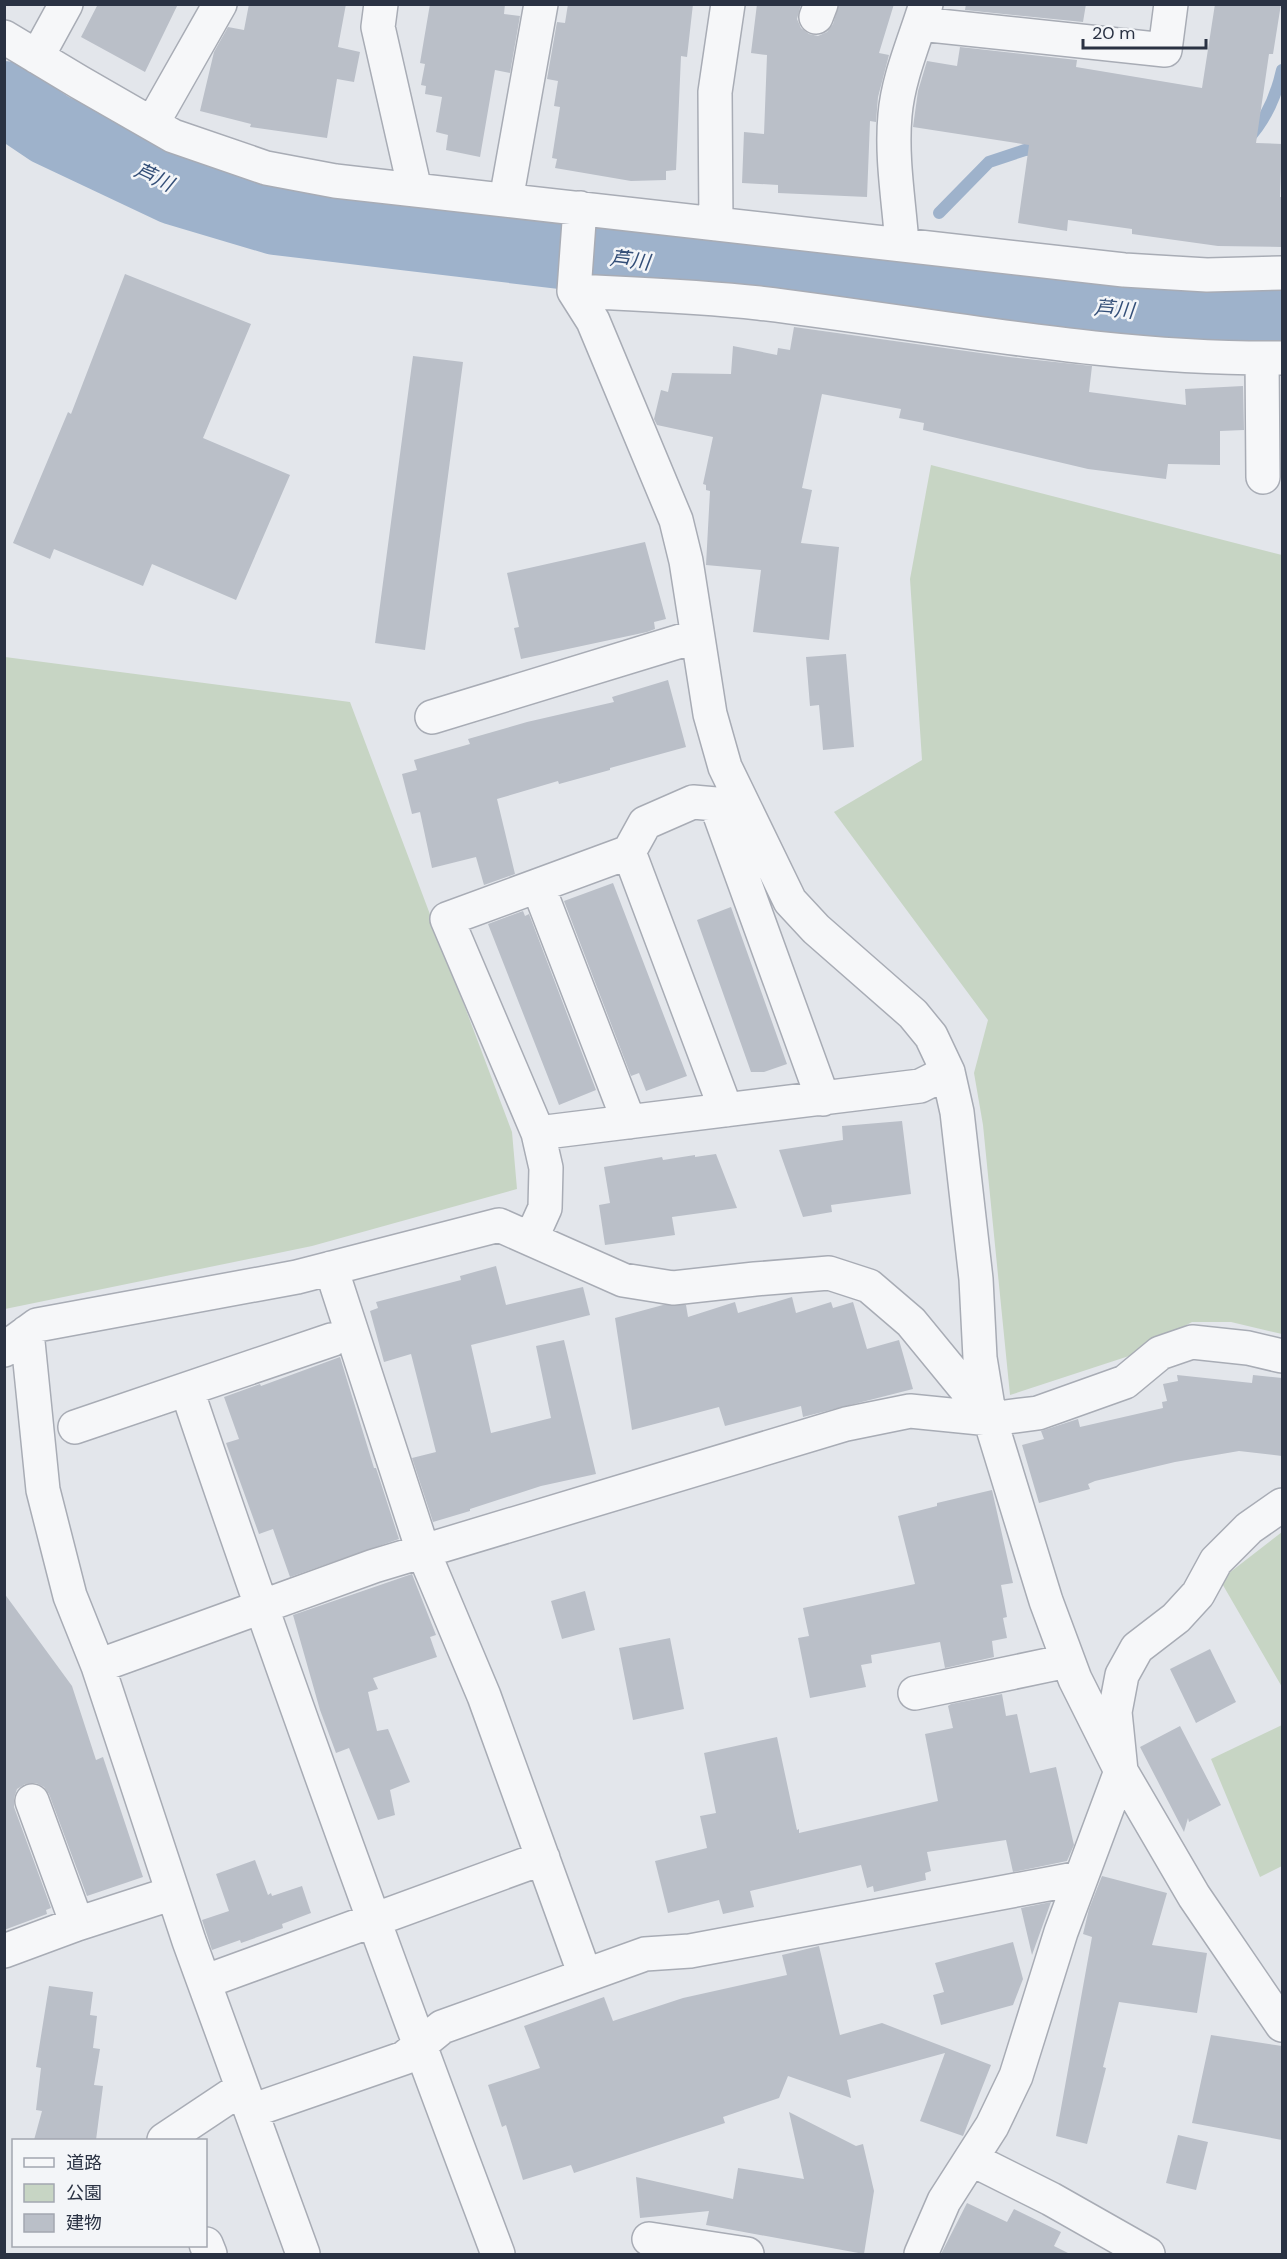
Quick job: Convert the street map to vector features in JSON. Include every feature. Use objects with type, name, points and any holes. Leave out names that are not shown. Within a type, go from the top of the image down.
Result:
[{"type":"street","points":[[37,57],[66,4]]},
{"type":"street","points":[[152,124],[220,4]]},
{"type":"street","points":[[381,4],[378,27],[415,190]]},
{"type":"street","points":[[506,200],[541,4]]},
{"type":"street","points":[[716,224],[715,92],[728,4]]},
{"type":"street","points":[[902,244],[895,158],[895,114],[902,79],[923,14],[1165,50],[1171,4]]},
{"type":"street","points":[[4,37],[173,136],[266,168],[335,181],[1124,270],[1207,275],[1282,273]]},
{"type":"street","points":[[580,208],[574,291],[593,321],[676,520],[686,561],[710,714],[725,767],[790,901],[816,930],[913,1014],[931,1036],[948,1072],[957,1112],[976,1278],[980,1358],[990,1419],[1046,1601],[1067,1661],[1121,1772],[1194,1896],[1282,2025]]},
{"type":"street","points":[[574,291],[682,296],[759,303],[938,329],[1126,352],[1228,358],[1273,358],[1263,477]]},
{"type":"street","points":[[432,717],[697,636]]},
{"type":"street","points":[[531,1239],[545,1208],[546,1168],[538,1133],[447,919],[629,852],[645,823],[693,802],[716,804],[823,1099]]},
{"type":"street","points":[[629,852],[726,1110]]},
{"type":"street","points":[[538,886],[629,1122]]},
{"type":"street","points":[[538,1133],[920,1086],[948,1072]]},
{"type":"street","points":[[303,2254],[204,1982],[98,1666],[70,1596],[43,1490],[16,1341],[37,1325],[297,1277],[499,1225],[623,1280],[673,1287],[755,1278],[829,1274],[869,1286],[911,1322],[990,1419]]},
{"type":"street","points":[[331,1268],[423,1551],[484,1696],[585,1976]]},
{"type":"street","points":[[75,1427],[331,1340]]},
{"type":"street","points":[[98,1666],[423,1551],[846,1424],[910,1411],[990,1419],[1038,1413],[1125,1382],[1161,1353],[1192,1342],[1248,1348],[1282,1356]]},
{"type":"street","points":[[187,1390],[260,1607],[419,2046],[498,2254]]},
{"type":"street","points":[[921,2254],[944,2201],[992,2126],[1016,2076],[1060,1932],[1121,1772],[1115,1712],[1122,1675],[1137,1648],[1176,1618],[1198,1594],[1216,1561],[1249,1528],[1282,1505]]},
{"type":"street","points":[[915,1693],[1067,1661]]},
{"type":"street","points":[[32,1801],[76,1924]]},
{"type":"street","points":[[204,1982],[543,1858]]},
{"type":"street","points":[[164,2139],[247,2100],[404,2058],[442,2027],[645,1954],[690,1951],[1080,1878]]},
{"type":"street","points":[[4,1951],[76,1924],[173,1893]]},
{"type":"street","points":[[971,2159],[1051,2199],[1148,2254]]},
{"type":"street","points":[[649,2239],[747,2254]]},
{"type":"green space","points":[[931,465],[1282,555],[1282,1334],[1231,1322],[1192,1322],[1129,1356],[1010,1395],[983,1125],[974,1073],[988,1020],[834,812],[922,760],[910,579]]},
{"type":"green space","points":[[5,657],[350,702],[512,1132],[517,1189],[312,1246],[5,1309]]},
{"type":"green space","points":[[1282,1532],[1282,1687],[1220,1580]]},
{"type":"green space","points":[[1282,1725],[1282,1866],[1260,1877],[1211,1759]]},
{"type":"building","points":[[98,4],[178,4],[145,72],[81,37]]},
{"type":"building","points":[[249,4],[346,4],[338,47],[360,52],[354,82],[337,79],[327,138],[250,127],[251,124],[200,111],[214,52],[228,27],[244,30]]},
{"type":"building","points":[[430,4],[505,4],[504,14],[520,16],[510,73],[495,70],[480,157],[446,150],[448,135],[436,132],[442,97],[425,94],[426,86],[421,85],[425,64],[420,63]]},
{"type":"building","points":[[568,4],[693,4],[687,57],[681,56],[676,170],[666,171],[666,180],[631,181],[555,168],[557,159],[552,158],[560,107],[554,106],[558,81],[547,79],[557,22],[565,23]]},
{"type":"building","points":[[757,4],[801,4],[797,19],[801,28],[809,34],[818,36],[827,32],[833,24],[839,4],[894,4],[879,53],[889,55],[878,97],[876,122],[870,121],[867,197],[778,193],[778,185],[742,183],[744,132],[764,134],[767,55],[751,53]]},
{"type":"building","points":[[966,4],[1086,4],[1083,22],[965,10]]},
{"type":"building","points":[[1215,4],[1281,4],[1273,54],[1269,54],[1256,143],[1282,144],[1280,197],[1282,197],[1282,247],[1218,246],[1132,234],[1132,229],[1068,220],[1067,231],[1018,223],[1029,145],[913,127],[918,91],[927,61],[957,66],[960,47],[1077,60],[1076,67],[1202,88]]},
{"type":"building","points":[[125,274],[251,324],[203,438],[290,475],[236,600],[152,564],[143,586],[54,549],[50,559],[13,543],[68,412],[71,414]]},
{"type":"building","points":[[794,327],[1009,357],[1092,366],[1089,392],[1186,405],[1185,389],[1243,386],[1244,430],[1220,431],[1220,465],[1168,464],[1166,479],[1088,469],[923,430],[924,423],[899,418],[901,409],[822,394],[802,488],[812,490],[801,543],[839,547],[829,640],[753,632],[761,570],[706,565],[710,491],[706,490],[706,485],[703,484],[713,437],[657,425],[654,419],[661,390],[668,392],[672,373],[731,374],[733,346],[777,355],[778,348],[790,350]]},
{"type":"building","points":[[413,356],[463,362],[425,650],[375,643]]},
{"type":"building","points":[[645,542],[666,619],[654,622],[655,629],[647,632],[521,659],[514,628],[519,627],[507,573]]},
{"type":"building","points":[[846,654],[854,747],[823,750],[819,705],[810,706],[806,657]]},
{"type":"building","points":[[668,680],[686,747],[610,768],[610,770],[559,784],[558,781],[497,799],[515,874],[484,885],[476,857],[432,868],[420,812],[412,814],[402,774],[417,770],[414,760],[470,744],[468,739],[527,722],[614,702],[612,697]]},
{"type":"building","points":[[613,883],[687,1076],[646,1091],[639,1073],[631,1076],[564,901]]},
{"type":"building","points":[[731,907],[787,1064],[764,1072],[751,1072],[697,920]]},
{"type":"building","points":[[523,911],[525,916],[529,914],[596,1090],[559,1105],[488,924]]},
{"type":"building","points":[[902,1121],[911,1194],[831,1205],[832,1212],[803,1217],[779,1150],[843,1140],[842,1126]]},
{"type":"building","points":[[716,1154],[737,1208],[672,1217],[675,1235],[605,1245],[599,1205],[610,1203],[604,1167],[662,1157],[663,1160]]},
{"type":"building","points":[[496,1266],[506,1305],[583,1287],[590,1315],[471,1345],[491,1433],[551,1418],[536,1346],[564,1340],[596,1474],[541,1486],[433,1522],[412,1458],[436,1452],[411,1354],[384,1362],[370,1311],[378,1308],[376,1302],[461,1280],[460,1276]]},
{"type":"building","points":[[792,1297],[796,1313],[831,1302],[833,1308],[853,1302],[867,1349],[899,1340],[913,1389],[803,1417],[801,1406],[725,1426],[719,1407],[632,1430],[615,1318],[663,1305],[686,1305],[688,1317],[735,1302],[738,1313]]},
{"type":"building","points":[[340,1357],[374,1468],[376,1468],[399,1539],[290,1577],[273,1529],[259,1534],[226,1443],[239,1439],[224,1397]]},
{"type":"building","points":[[1177,1375],[1252,1383],[1253,1375],[1282,1378],[1282,1456],[1239,1451],[1175,1462],[1095,1481],[1088,1484],[1090,1489],[1039,1503],[1022,1445],[1044,1439],[1041,1431],[1078,1419],[1080,1427],[1163,1408],[1162,1402],[1167,1401],[1163,1384],[1178,1381]]},
{"type":"building","points":[[992,1490],[1013,1583],[1001,1585],[1007,1617],[1003,1618],[1007,1638],[992,1641],[994,1657],[945,1668],[940,1642],[871,1655],[872,1663],[861,1665],[866,1687],[810,1698],[798,1638],[809,1636],[803,1608],[915,1584],[898,1516],[937,1506],[937,1503]]},
{"type":"building","points":[[412,1574],[436,1635],[430,1637],[437,1657],[373,1678],[378,1689],[368,1692],[377,1731],[388,1729],[410,1782],[390,1790],[395,1815],[378,1820],[349,1748],[336,1753],[320,1710],[293,1615]]},
{"type":"building","points":[[585,1591],[595,1630],[562,1639],[551,1601]]},
{"type":"building","points":[[4,1593],[72,1686],[96,1760],[103,1757],[143,1877],[87,1896],[49,1794],[44,1787],[36,1783],[25,1784],[17,1789],[14,1807],[51,1908],[46,1910],[47,1914],[4,1930]]},
{"type":"building","points":[[670,1638],[684,1709],[633,1720],[619,1648]]},
{"type":"building","points":[[1210,1649],[1236,1702],[1196,1723],[1170,1669]]},
{"type":"building","points":[[1002,1694],[1006,1716],[1017,1714],[1030,1773],[1056,1767],[1074,1845],[1067,1861],[1013,1872],[1006,1840],[927,1852],[931,1871],[925,1873],[926,1880],[874,1892],[873,1886],[867,1888],[861,1865],[750,1891],[754,1907],[723,1914],[719,1900],[668,1913],[655,1861],[707,1848],[700,1816],[716,1813],[704,1753],[777,1737],[799,1833],[938,1801],[925,1734],[953,1728],[948,1706],[951,1704]]},
{"type":"building","points":[[1180,1726],[1221,1805],[1189,1822],[1188,1818],[1184,1832],[1140,1747]]},
{"type":"building","points":[[255,1860],[268,1895],[271,1893],[272,1896],[302,1886],[311,1913],[282,1924],[283,1928],[241,1943],[240,1940],[212,1950],[202,1920],[229,1911],[216,1874]]},
{"type":"building","points":[[1102,1876],[1167,1893],[1152,1945],[1207,1953],[1197,2013],[1119,2002],[1103,2067],[1106,2068],[1087,2144],[1056,2136],[1092,1937],[1083,1934],[1089,1909]]},
{"type":"building","points":[[1051,1902],[1032,1955],[1021,1908]]},
{"type":"building","points":[[1013,1942],[1023,1979],[1013,2005],[941,2025],[933,1995],[944,1992],[935,1963]]},
{"type":"building","points":[[819,1946],[840,2035],[882,2023],[991,2065],[963,2136],[920,2121],[945,2053],[847,2080],[851,2098],[788,2076],[779,2098],[723,2117],[725,2123],[574,2173],[571,2165],[523,2180],[506,2125],[502,2127],[488,2085],[540,2068],[524,2026],[604,1997],[613,2021],[683,1998],[787,1975],[782,1955]]},
{"type":"building","points":[[49,1986],[93,1992],[90,2015],[97,2016],[93,2048],[100,2049],[94,2085],[103,2086],[96,2139],[34,2139],[42,2111],[36,2110],[41,2068],[36,2067]]},
{"type":"building","points":[[1211,2035],[1282,2046],[1282,2140],[1192,2123]]},
{"type":"building","points":[[789,2112],[856,2146],[863,2144],[874,2191],[864,2254],[706,2225],[709,2211],[640,2218],[636,2177],[733,2199],[738,2168],[804,2179]]},
{"type":"building","points":[[1178,2135],[1208,2142],[1196,2190],[1166,2183]]},
{"type":"building","points":[[967,2203],[1007,2222],[1014,2209],[1061,2232],[1054,2246],[1070,2254],[941,2254]]},
{"type":"waterway","points":[[1247,140],[1269,108],[1282,70]]},
{"type":"waterway","name":"芦川","points":[[4,98],[50,129],[175,188],[276,218],[822,283],[1231,320],[1282,318]]},
{"type":"waterway","points":[[939,213],[989,162],[1025,150],[1044,149]]}]
